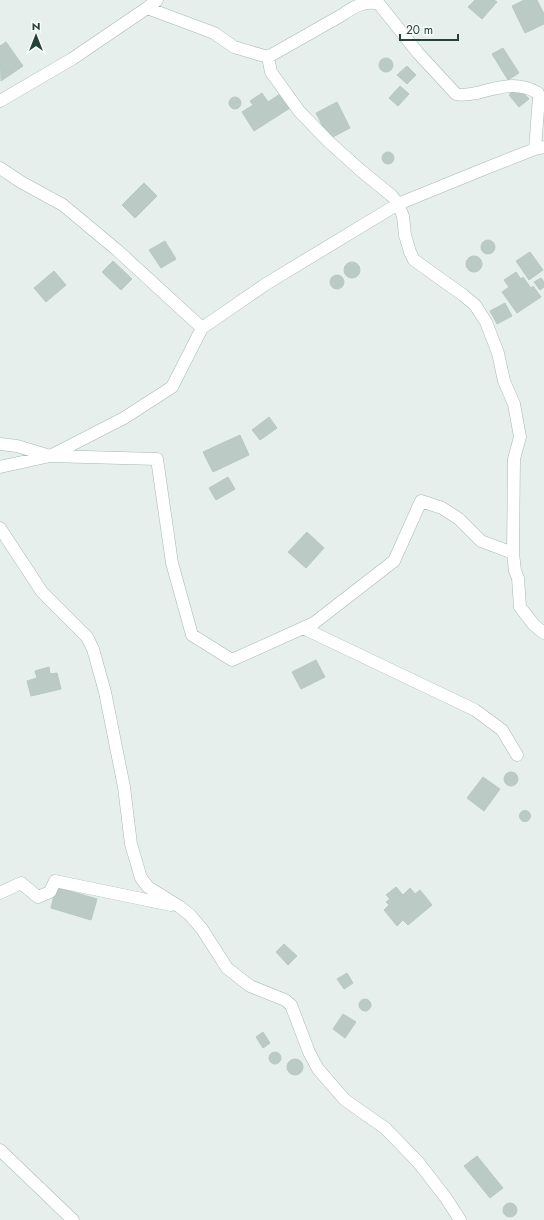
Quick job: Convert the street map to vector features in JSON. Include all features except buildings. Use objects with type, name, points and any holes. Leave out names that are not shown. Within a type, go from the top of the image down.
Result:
[{"type":"street","points":[[0,102],[72,59],[157,0]]},
{"type":"street","points":[[0,444],[17,446],[50,456],[124,418],[172,387],[202,328],[266,284],[398,204],[540,148],[538,93],[526,87],[512,86],[466,95],[456,94],[418,53],[379,4],[375,2],[365,2],[352,7],[268,57],[234,47],[214,34],[147,8]]},
{"type":"street","points":[[268,57],[271,72],[299,111],[328,141],[392,196],[398,204],[402,216],[405,235],[414,260],[464,295],[475,305],[486,322],[498,353],[504,380],[514,404],[520,437],[514,459],[513,553],[515,571],[518,578],[520,607],[534,625],[544,633]]},
{"type":"street","points":[[0,168],[21,182],[63,205],[117,250],[202,328]]},
{"type":"street","points":[[0,467],[50,456],[157,459],[172,563],[192,635],[232,660],[314,623],[394,561],[420,500],[442,508],[459,519],[482,541],[513,553]]},
{"type":"street","points":[[0,528],[42,592],[87,637],[90,643],[105,692],[124,787],[131,844],[138,870],[148,887],[190,915],[202,929],[227,968],[250,986],[285,1000],[291,1005],[309,1052],[318,1069],[345,1100],[385,1128],[418,1162],[446,1198],[460,1220]]},
{"type":"street","points":[[303,628],[475,710],[502,730],[517,755]]},
{"type":"street","points":[[0,893],[21,883],[38,897],[50,892],[55,881],[180,907]]},
{"type":"street","points":[[0,1150],[73,1220]]}]
